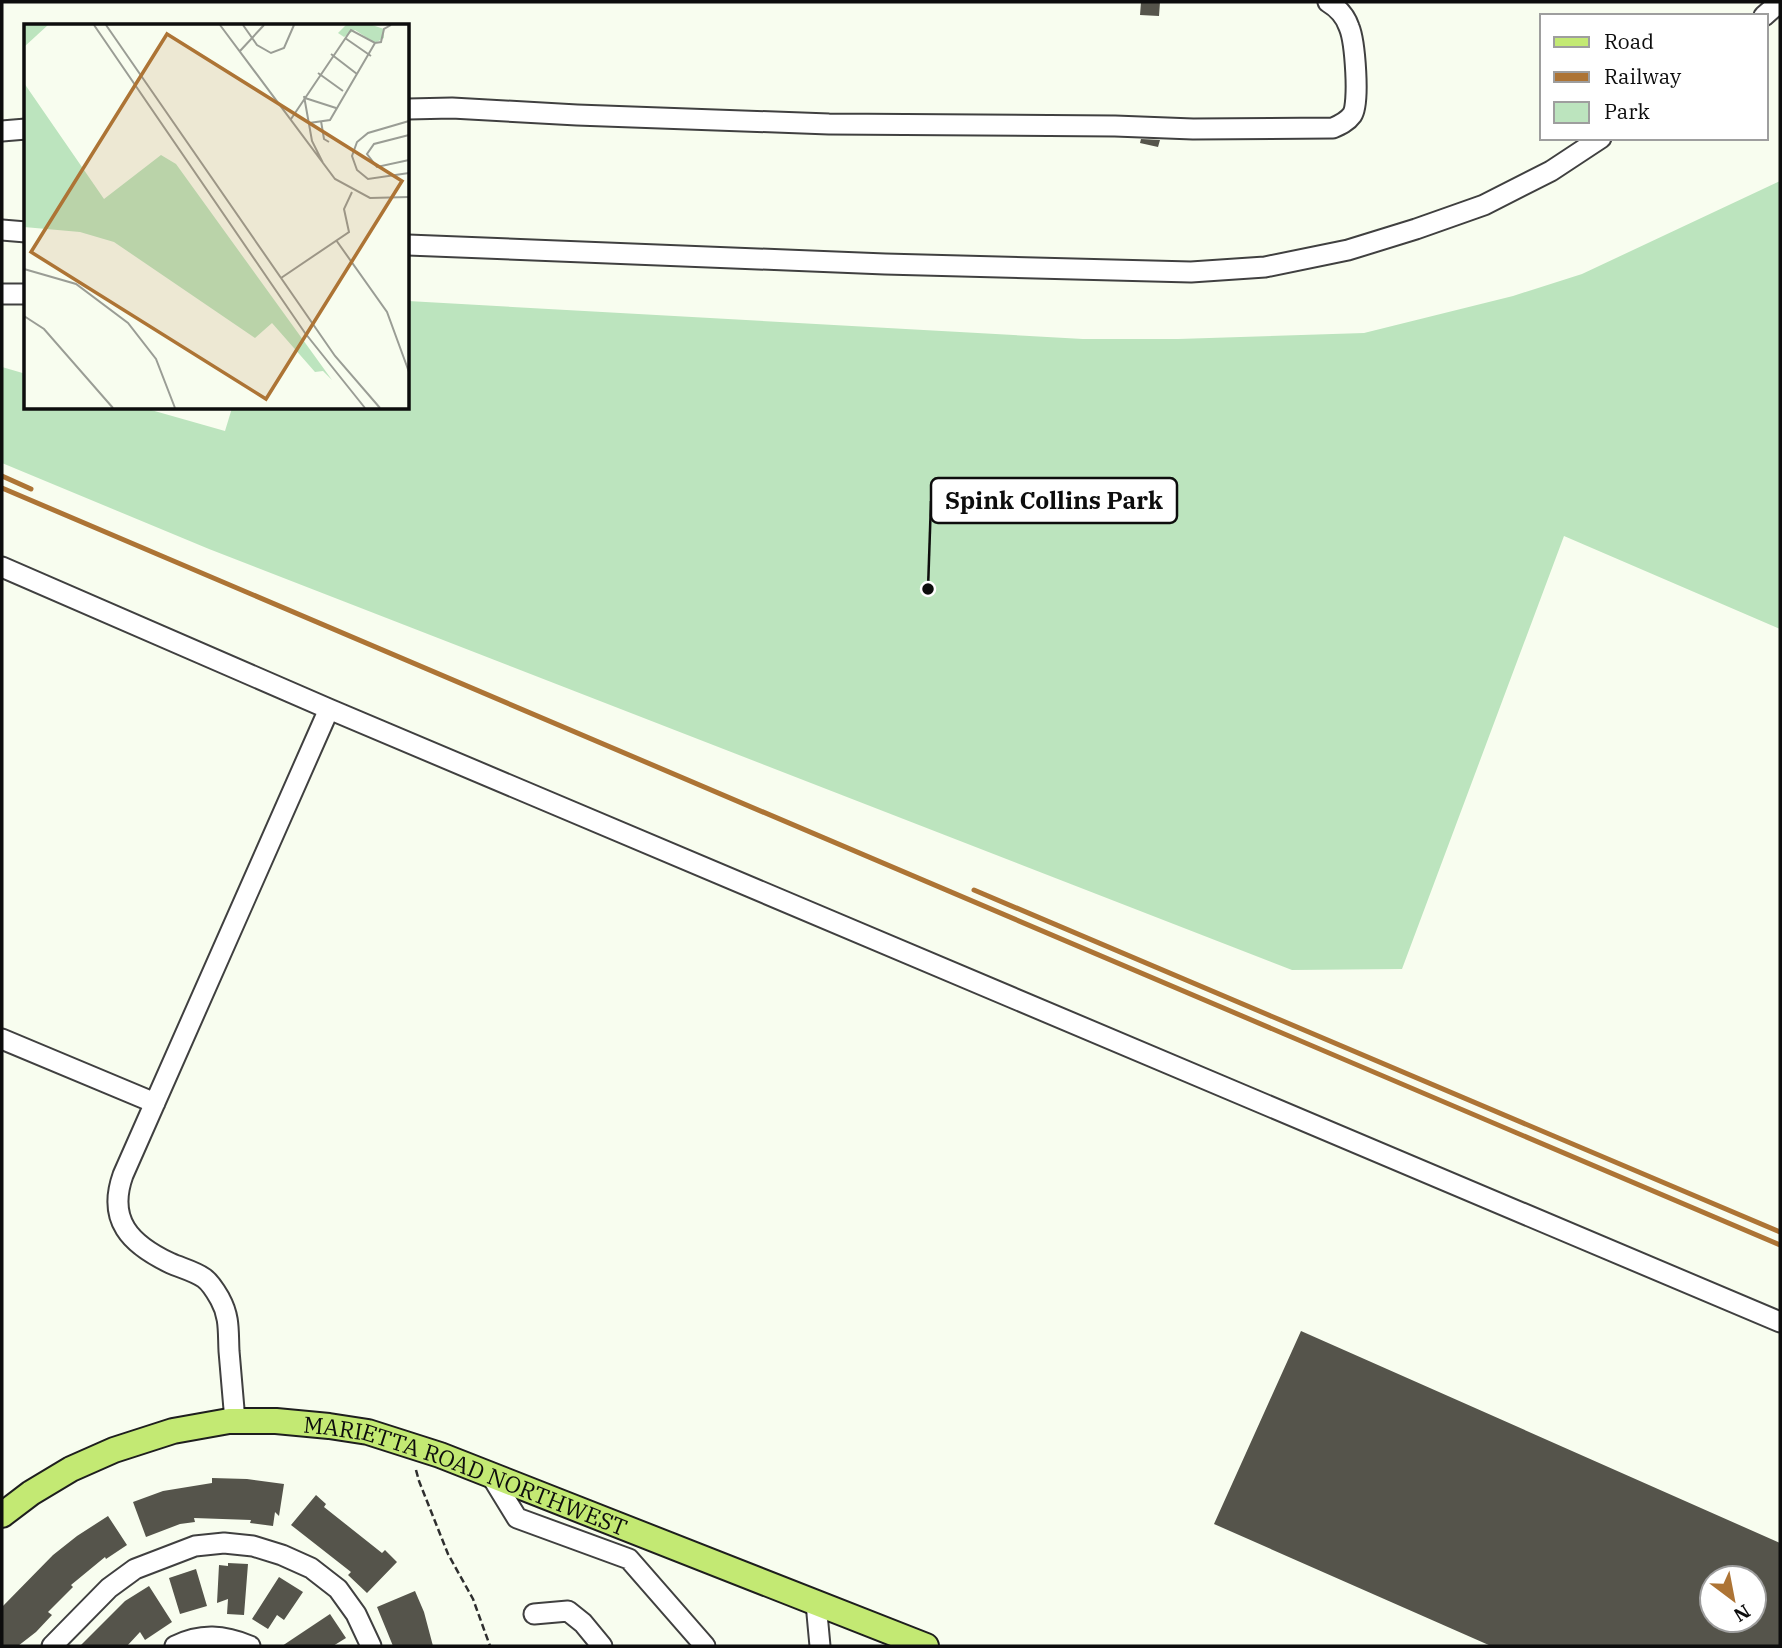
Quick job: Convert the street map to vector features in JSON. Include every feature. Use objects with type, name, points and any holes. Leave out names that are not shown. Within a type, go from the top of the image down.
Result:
[{"type":"main road","name":"MARIETTA ROAD NORTHWEST","points":[[2,1516],[31,1493],[61,1475],[114,1450],[173,1431],[235,1421],[275,1421],[329,1426],[368,1432],[440,1455],[926,1646]]},
{"type":"street","points":[[410,110],[452,108],[829,124],[1115,125],[1193,129],[1333,128],[1353,114],[1356,91],[1350,29],[1336,6],[1328,2]]},
{"type":"street","points":[[1766,14],[1780,2]]},
{"type":"street","points":[[2,131],[24,129]]},
{"type":"street","points":[[410,245],[885,264],[1191,272],[1265,267],[1348,250],[1484,205],[1551,171],[1598,140]]},
{"type":"street","points":[[2,230],[24,233]]},
{"type":"street","points":[[2,294],[24,293]]},
{"type":"street","points":[[2,568],[329,709],[1780,1322]]},
{"type":"street","points":[[235,1421],[229,1320],[221,1301],[211,1284],[203,1278],[167,1261],[130,1236],[122,1223],[118,1191],[329,709]]},
{"type":"street","points":[[2,1039],[155,1102]]},
{"type":"street","points":[[491,1474],[517,1518],[629,1559],[705,1646]]},
{"type":"street","points":[[52,1646],[109,1588],[135,1569],[194,1546],[225,1543],[253,1546],[310,1568],[338,1589],[356,1614],[372,1646]]},
{"type":"street","points":[[816,1604],[820,1646]]},
{"type":"street","points":[[534,1615],[568,1611],[583,1623],[602,1646]]},
{"type":"street","points":[[175,1646],[204,1636],[225,1637],[250,1646]]},
{"type":"path","points":[[416,1470],[448,1554],[474,1599],[491,1646]]},
{"type":"green space","points":[[1780,181],[1780,629],[1564,536],[1402,969],[1292,970],[209,549],[2,463],[2,367],[24,373],[24,410],[151,410],[225,431],[231,410],[410,410],[410,301],[1083,339],[1178,339],[1364,333],[1513,296],[1582,274]]},
{"type":"building","points":[[1141,2],[1160,2],[1159,16],[1140,15]]},
{"type":"building","points":[[1141,139],[1160,140],[1158,147],[1140,143]]},
{"type":"building","points":[[1301,1331],[1780,1543],[1780,1646],[1491,1646],[1214,1524]]},
{"type":"building","points":[[212,1478],[284,1484],[279,1516],[275,1512],[273,1526],[250,1523],[251,1520],[194,1518],[195,1522],[180,1524],[146,1537],[133,1502],[163,1491],[212,1483]]},
{"type":"building","points":[[316,1495],[326,1504],[324,1507],[382,1553],[385,1550],[397,1562],[367,1593],[348,1575],[351,1572],[291,1525]]},
{"type":"building","points":[[108,1516],[127,1545],[106,1559],[105,1557],[71,1585],[73,1587],[48,1612],[52,1615],[36,1632],[18,1646],[2,1646],[2,1607],[53,1555]]},
{"type":"building","points":[[228,1563],[248,1564],[244,1615],[227,1614],[228,1599],[217,1603],[219,1565],[228,1566]]},
{"type":"building","points":[[196,1569],[207,1606],[180,1614],[169,1578]]},
{"type":"building","points":[[279,1577],[303,1592],[284,1620],[277,1615],[268,1629],[252,1619]]},
{"type":"building","points":[[149,1586],[172,1622],[145,1640],[140,1632],[127,1646],[80,1646],[125,1601]]},
{"type":"building","points":[[415,1591],[433,1646],[393,1646],[377,1607]]},
{"type":"building","points":[[330,1614],[346,1638],[333,1646],[282,1646]]},
{"type":"railway","points":[[2,476],[31,489]]},
{"type":"railway","points":[[2,488],[1780,1245]]},
{"type":"railway","points":[[974,890],[1780,1232]]},
{"type":"place","name":"Spink Collins Park","points":[[928,589]]}]
